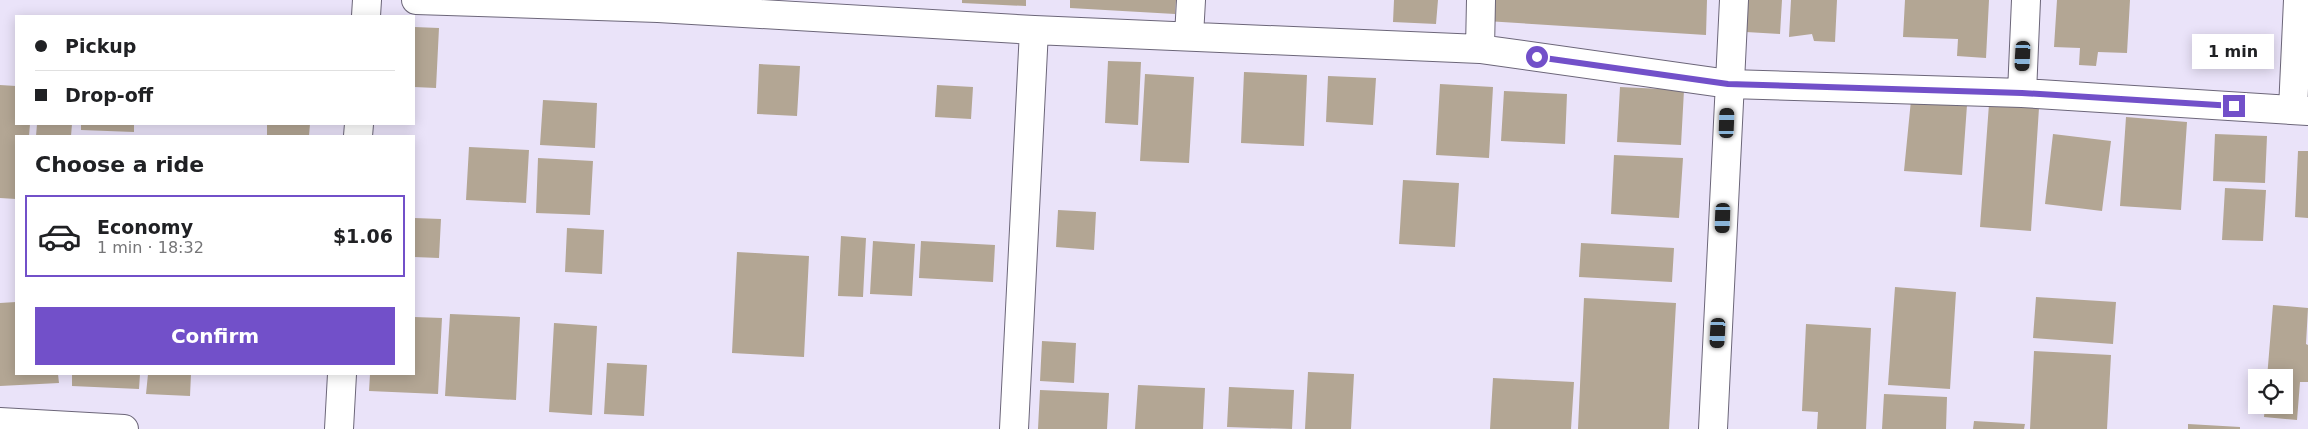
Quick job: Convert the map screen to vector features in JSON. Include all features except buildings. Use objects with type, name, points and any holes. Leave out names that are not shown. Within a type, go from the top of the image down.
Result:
[{"type":"street","points":[[366,15],[367,0]]},
{"type":"street","points":[[416,0],[658,4],[925,12],[1034,30],[1480,49],[1728,84],[2022,93],[2300,111],[2298,0]]},
{"type":"street","points":[[1189,36],[1191,0]]},
{"type":"street","points":[[1480,49],[1481,0]]},
{"type":"street","points":[[1714,429],[1728,84],[1734,0]]},
{"type":"street","points":[[2022,93],[2026,0]]},
{"type":"street","points":[[1014,429],[1034,30]]},
{"type":"street","points":[[338,429],[342,375]]},
{"type":"street","points":[[0,422],[124,429]]},
{"type":"route","points":[[1537,57],[1728,84],[2022,93],[2234,106]]}]
